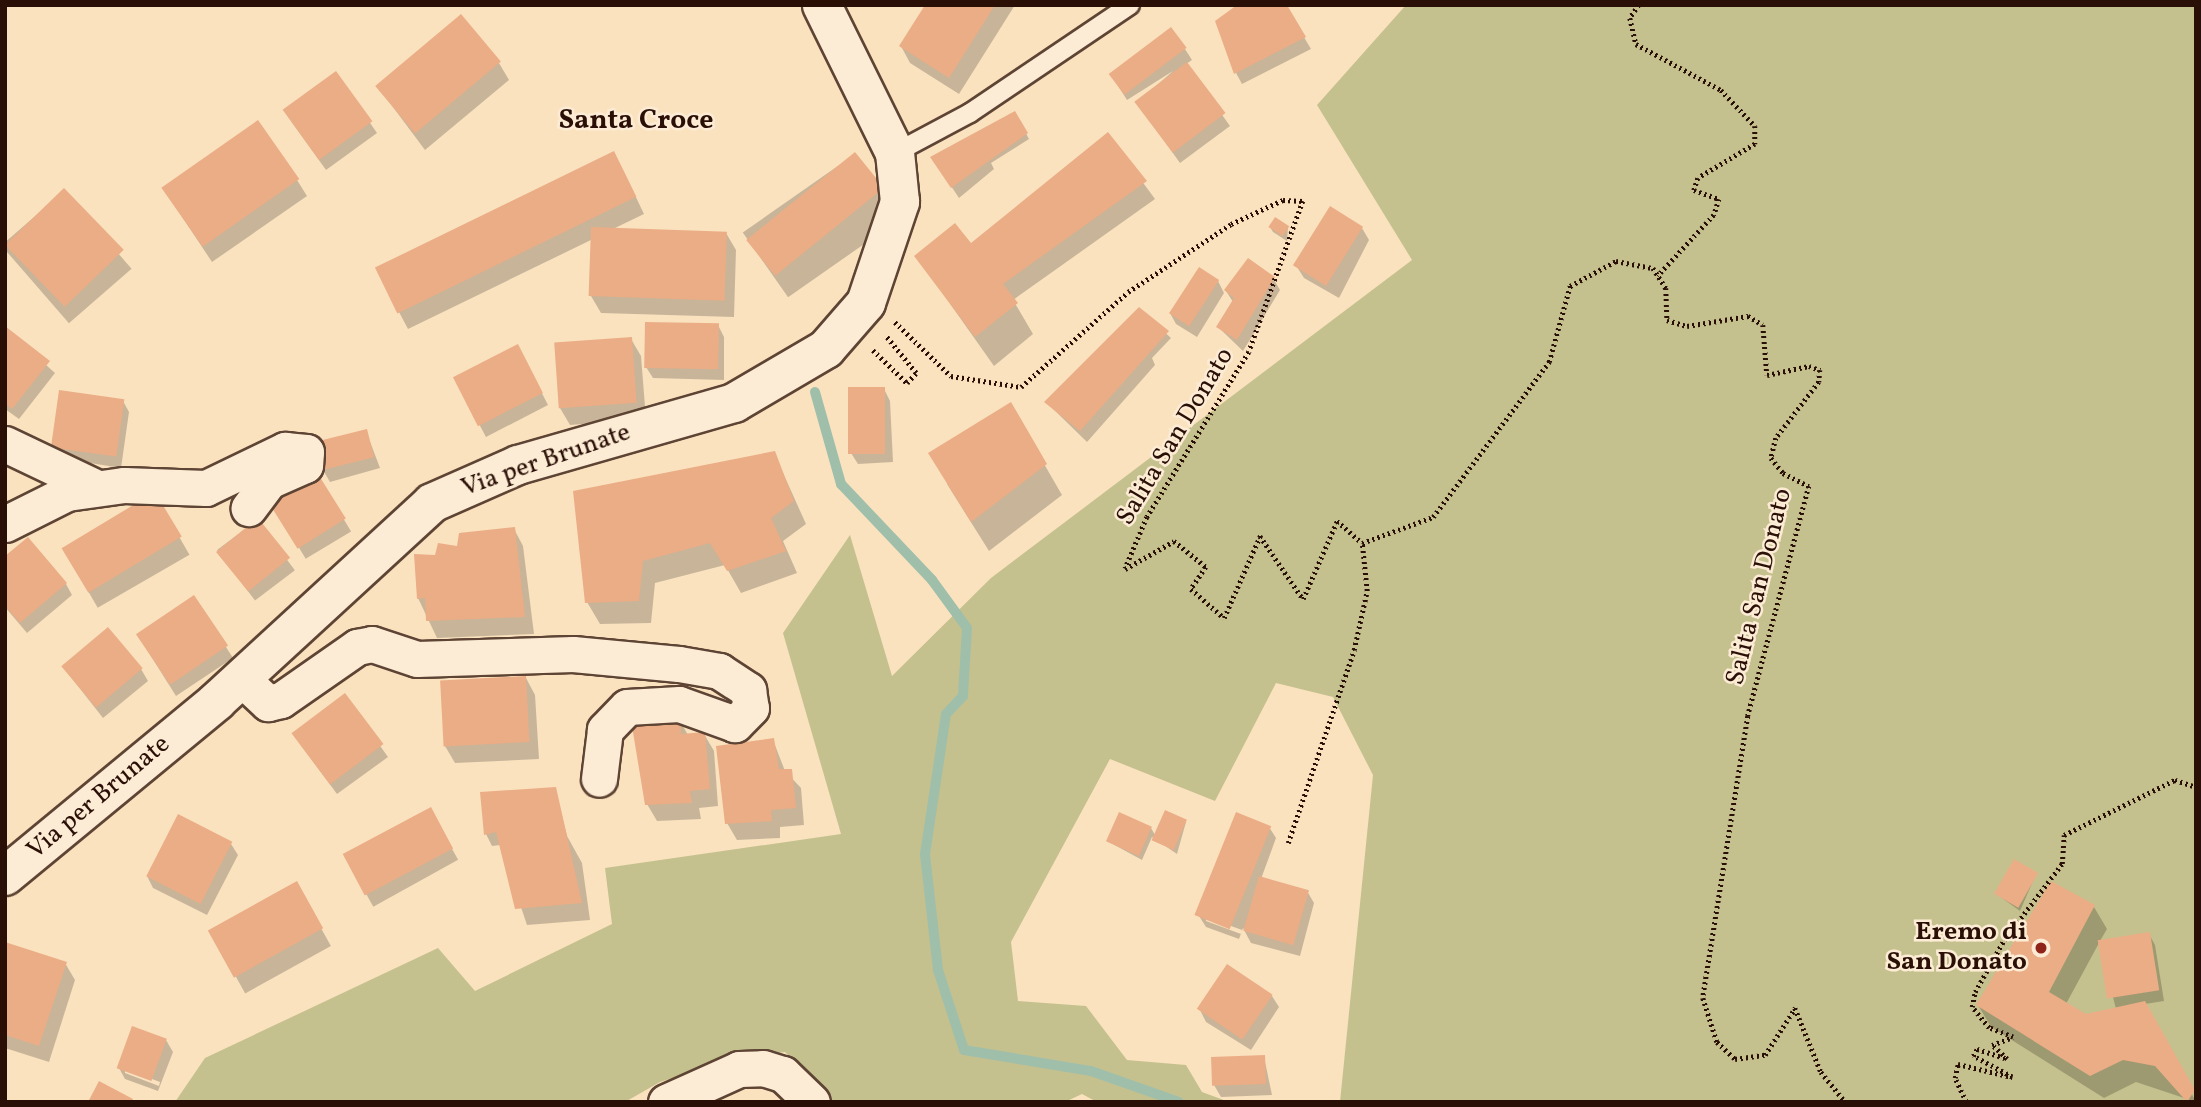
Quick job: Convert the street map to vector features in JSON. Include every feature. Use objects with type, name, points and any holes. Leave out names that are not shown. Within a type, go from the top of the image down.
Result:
[{"type":"street","points":[[824,6],[895,153]]},
{"type":"street","name":"Via per Brunate","points":[[5,876],[241,678],[432,503],[518,465],[734,404],[826,349],[866,303],[890,244],[900,202],[895,153]]},
{"type":"street","points":[[5,444],[96,487]]},
{"type":"street","points":[[5,524],[67,493],[96,487],[206,488],[285,450],[306,452],[305,465],[269,481],[249,508]]},
{"type":"street","points":[[241,678],[268,703],[281,700],[356,647],[372,644],[417,659],[573,654],[679,664],[719,671],[748,690],[751,708],[735,724],[679,704],[627,707],[605,730],[599,779]]},
{"type":"street","points":[[666,1102],[739,1069],[763,1068],[783,1074],[812,1102]]},
{"type":"lane","points":[[895,153],[970,113],[1130,5]]},
{"type":"path","points":[[1288,844],[1354,650],[1367,591],[1362,543],[1433,517],[1499,437],[1549,362],[1570,286],[1616,261],[1653,268],[1658,276],[1714,215],[1719,199],[1694,190],[1698,178],[1745,153],[1755,144],[1755,133],[1738,103],[1721,90],[1636,44],[1630,18],[1639,5]]},
{"type":"path","name":"Salita San Donato","points":[[848,322],[907,383],[916,373],[883,333],[893,320],[951,376],[1021,387],[1128,292],[1231,224],[1283,200],[1303,201],[1249,352],[1147,517],[1125,569],[1174,541],[1206,567],[1191,589],[1224,618],[1260,536],[1303,599],[1337,521],[1362,543]]},
{"type":"path","name":"Salita San Donato","points":[[1658,276],[1666,288],[1667,320],[1687,326],[1748,316],[1763,325],[1767,375],[1809,366],[1820,370],[1819,382],[1776,439],[1771,458],[1783,473],[1809,486],[1748,716],[1703,998],[1717,1042],[1735,1059],[1765,1055],[1794,1007],[1821,1072],[1845,1102]]},
{"type":"path","points":[[1966,1102],[1955,1077],[1958,1064],[2012,1077],[1973,1056],[1977,1049],[2007,1059],[1992,1045],[2013,1037],[1989,1028],[1972,1007],[1975,992],[2004,940],[2062,864],[2064,835],[2175,780],[2196,787]]},
{"type":"shaded area","points":[[1406,5],[2196,5],[2196,1102],[1340,1102],[1373,775],[1333,697],[1276,683],[1215,801],[1110,759],[1011,942],[1018,1001],[1086,1006],[1127,1060],[1186,1065],[1202,1092],[1229,1102],[1097,1102],[1082,1094],[1065,1102],[831,1102],[785,1052],[735,1058],[660,1082],[625,1102],[175,1102],[205,1058],[438,948],[475,991],[612,924],[605,868],[841,834],[783,633],[850,535],[892,676],[991,578],[1412,260],[1317,105]]},
{"type":"building","points":[[925,5],[995,5],[949,78],[899,46]]},
{"type":"building","points":[[1237,5],[1287,5],[1306,37],[1234,74],[1215,21]]},
{"type":"building","points":[[461,14],[501,61],[415,133],[375,86]]},
{"type":"building","points":[[1171,27],[1187,48],[1124,95],[1109,74]]},
{"type":"building","points":[[1187,62],[1226,113],[1173,153],[1134,102]]},
{"type":"building","points":[[336,71],[372,121],[319,160],[283,110]]},
{"type":"building","points":[[1015,111],[1028,133],[951,188],[930,157]]},
{"type":"building","points":[[258,120],[299,179],[203,247],[161,188]]},
{"type":"building","points":[[1108,132],[1147,181],[1003,284],[1018,303],[975,337],[914,256],[955,223],[971,243]]},
{"type":"building","points":[[614,151],[636,197],[397,313],[375,268]]},
{"type":"building","points":[[855,152],[884,188],[775,276],[746,240]]},
{"type":"building","points":[[64,188],[124,250],[65,307],[5,245]]},
{"type":"building","points":[[1330,206],[1363,227],[1326,286],[1293,265]]},
{"type":"building","points":[[1275,217],[1289,226],[1283,236],[1268,227]]},
{"type":"building","points":[[591,227],[727,232],[725,301],[589,296]]},
{"type":"building","points":[[1248,258],[1275,277],[1237,340],[1216,327],[1234,298],[1224,290]]},
{"type":"building","points":[[1199,267],[1219,280],[1189,326],[1169,313]]},
{"type":"building","points":[[1139,307],[1169,331],[1080,431],[1044,402]]},
{"type":"building","points":[[645,322],[719,323],[718,369],[644,368]]},
{"type":"building","points":[[5,326],[50,361],[12,409],[5,404]]},
{"type":"building","points":[[632,337],[637,403],[559,408],[554,342]]},
{"type":"building","points":[[518,344],[543,393],[478,426],[453,377]]},
{"type":"building","points":[[848,387],[885,387],[885,454],[848,454]]},
{"type":"building","points":[[59,390],[124,399],[116,457],[51,447]]},
{"type":"building","points":[[1011,402],[1047,464],[971,522],[928,453]]},
{"type":"building","points":[[367,429],[374,457],[321,470],[314,442]]},
{"type":"building","points":[[775,451],[794,501],[771,518],[786,551],[727,571],[710,543],[643,561],[639,601],[585,603],[573,491]]},
{"type":"building","points":[[313,466],[346,519],[298,549],[265,496]]},
{"type":"building","points":[[155,492],[182,537],[88,593],[62,548]]},
{"type":"building","points":[[258,518],[290,558],[248,592],[216,552]]},
{"type":"building","points":[[515,527],[525,617],[426,621],[425,598],[417,599],[414,554],[435,555],[438,543],[457,546],[459,533]]},
{"type":"building","points":[[28,537],[67,583],[20,623],[5,606],[5,556]]},
{"type":"building","points":[[194,595],[228,646],[170,685],[136,634]]},
{"type":"building","points":[[108,627],[143,668],[96,708],[61,666]]},
{"type":"building","points":[[526,676],[529,742],[444,746],[440,681]]},
{"type":"building","points":[[345,693],[384,744],[330,784],[291,733]]},
{"type":"building","points":[[681,719],[681,734],[705,732],[710,789],[690,791],[692,803],[645,805],[632,726]]},
{"type":"building","points":[[774,738],[779,769],[792,769],[796,808],[771,810],[772,821],[725,824],[716,746]]},
{"type":"building","points":[[556,787],[582,903],[515,909],[496,832],[484,835],[480,792]]},
{"type":"building","points":[[431,807],[453,848],[365,895],[343,854]]},
{"type":"building","points":[[1165,810],[1187,820],[1174,850],[1152,840]]},
{"type":"building","points":[[1119,812],[1152,827],[1139,856],[1106,841]]},
{"type":"building","points":[[1236,812],[1271,826],[1230,929],[1194,915]]},
{"type":"building","points":[[178,814],[232,842],[201,904],[146,876]]},
{"type":"building","points":[[2014,859],[2038,873],[2018,908],[1994,894]]},
{"type":"building","points":[[1259,876],[1309,890],[1293,945],[1243,931]]},
{"type":"building","points":[[297,881],[323,928],[234,978],[208,930]]},
{"type":"building","name":"Eremo di San Donato","points":[[2051,881],[2095,905],[2049,992],[2086,1014],[2145,1001],[2195,1090],[2187,1102],[2155,1066],[2123,1060],[2090,1076],[1976,1005]]},
{"type":"building","points":[[2150,932],[2159,990],[2107,999],[2098,940]]},
{"type":"building","points":[[5,942],[67,962],[39,1046],[5,1035]]},
{"type":"building","points":[[1227,964],[1273,995],[1242,1040],[1197,1009]]},
{"type":"building","points":[[132,1026],[167,1039],[151,1081],[117,1068]]},
{"type":"building","points":[[1265,1055],[1266,1084],[1212,1086],[1211,1057]]},
{"type":"building","points":[[99,1081],[133,1099],[131,1102],[88,1102]]},
{"type":"waterway","points":[[815,392],[841,484],[932,580],[967,628],[963,696],[946,714],[925,854],[938,970],[964,1050],[1091,1071],[1179,1102]]},
{"type":"place","name":"Eremo di San Donato","points":[[2041,948]]},
{"type":"district","name":"Santa Croce","points":[[636,121]]}]
